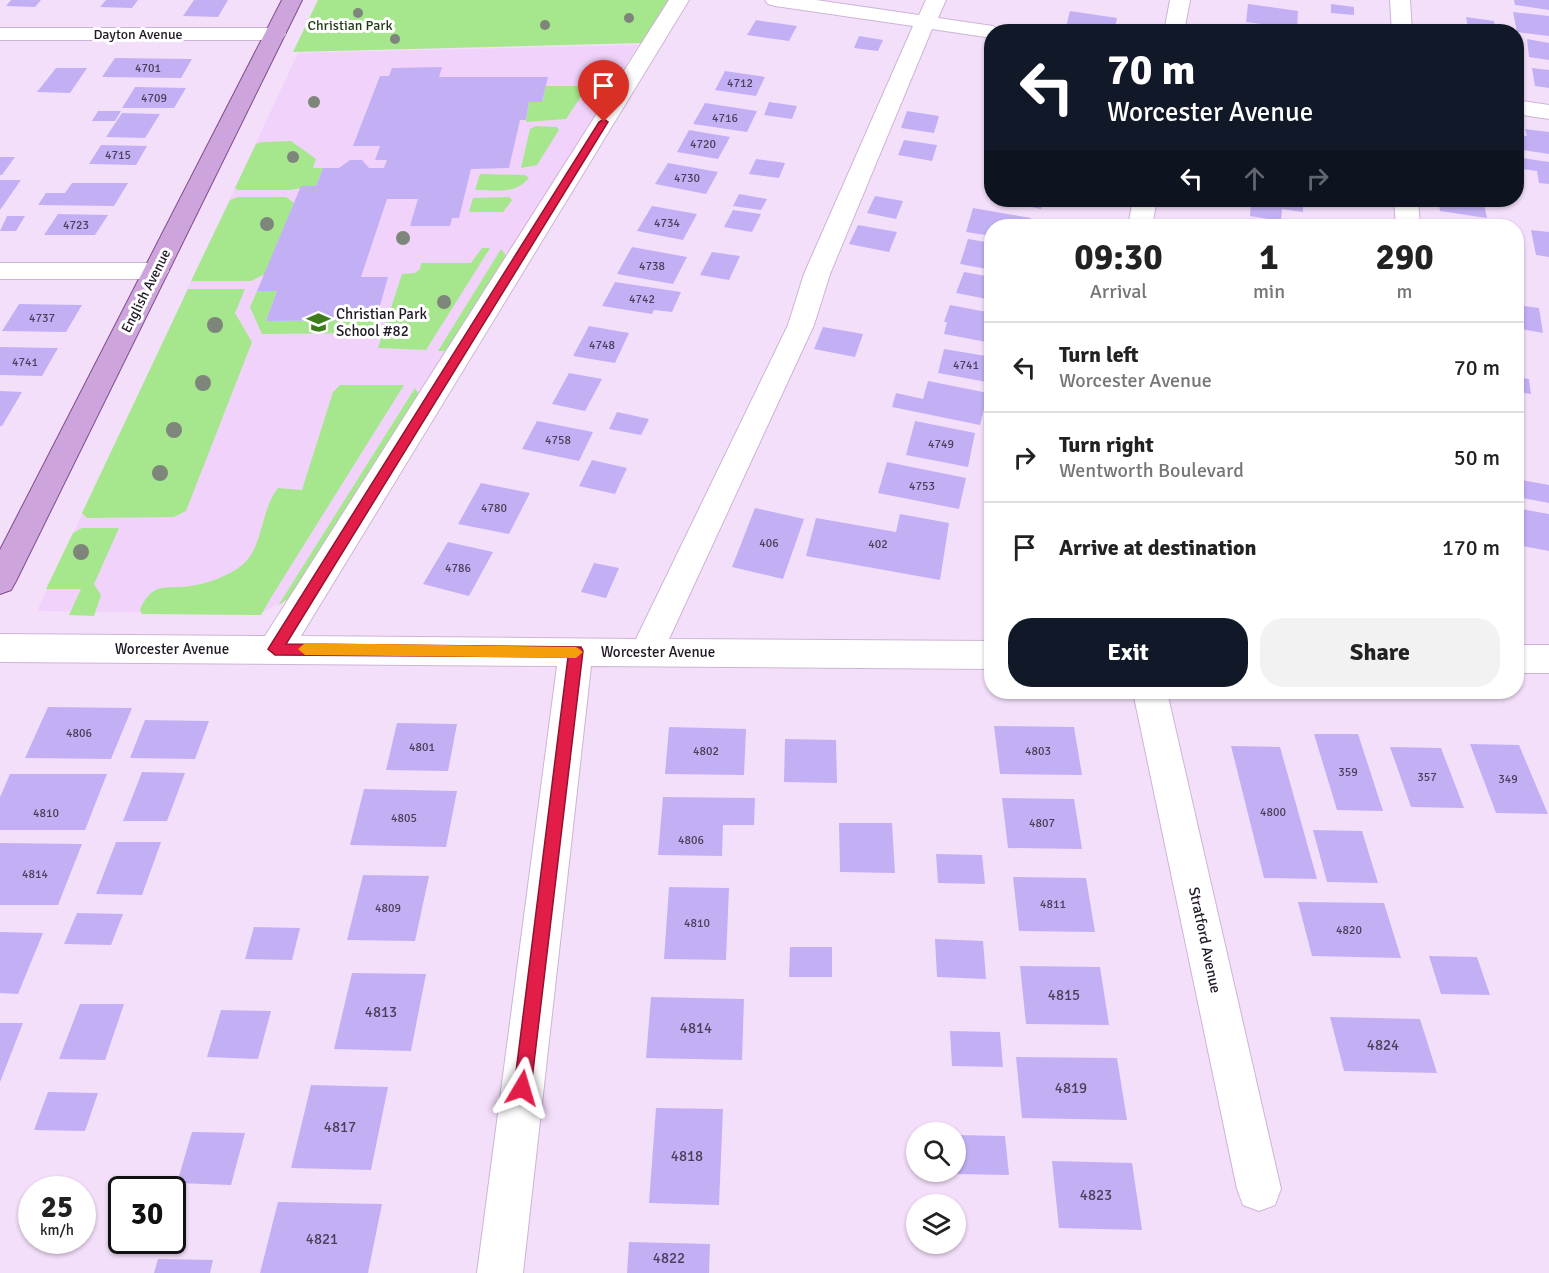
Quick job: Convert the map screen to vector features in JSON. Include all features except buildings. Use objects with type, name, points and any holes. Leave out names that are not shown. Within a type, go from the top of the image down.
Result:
[{"type":"main road","name":"English Avenue","points":[[0,581],[292,0]]},
{"type":"street","points":[[275,649],[679,0]]},
{"type":"street","points":[[775,0],[931,11],[984,29]]},
{"type":"street","points":[[1176,24],[1180,0]]},
{"type":"street","points":[[1400,0],[1402,24]]},
{"type":"street","points":[[646,652],[801,326],[817,274],[879,134],[906,63],[931,11]]},
{"type":"street","name":"Dayton Avenue","points":[[0,33],[276,34]]},
{"type":"street","points":[[1524,108],[1549,112]]},
{"type":"street","points":[[0,271],[156,271]]},
{"type":"street","name":"Worcester Avenue","points":[[0,648],[984,655]]},
{"type":"street","points":[[500,1273],[576,651]]},
{"type":"street","points":[[1524,659],[1549,659]]},
{"type":"street","name":"Stratford Avenue","points":[[1152,699],[1259,1189]]},
{"type":"shaded area","name":"Christian Park School #82","points":[[638,45],[296,594],[260,614],[37,611],[298,53]]},
{"type":"green space","name":"Christian Park","points":[[318,0],[670,0],[643,43],[293,52]]},
{"type":"green space","points":[[546,86],[583,86],[586,89],[566,119],[526,122],[529,102],[542,102]]},
{"type":"green space","points":[[536,126],[557,127],[559,130],[537,165],[521,168],[530,129]]},
{"type":"green space","points":[[291,141],[316,159],[313,168],[323,168],[316,186],[289,190],[238,190],[235,188],[256,144]]},
{"type":"green space","points":[[480,174],[525,175],[529,178],[511,189],[475,190]]},
{"type":"green space","points":[[238,197],[286,197],[294,203],[265,274],[251,281],[191,281],[230,200]]},
{"type":"green space","points":[[509,197],[512,200],[503,212],[469,212],[473,198]]},
{"type":"green space","points":[[482,248],[490,248],[426,350],[378,348],[402,274],[415,273],[420,269],[421,263],[471,263]]},
{"type":"green space","points":[[501,249],[506,260],[457,341],[445,351],[438,351]]},
{"type":"green space","points":[[188,289],[245,289],[235,313],[252,342],[186,511],[174,517],[87,518],[82,513]]},
{"type":"green space","points":[[257,291],[277,291],[266,321],[376,320],[372,333],[262,334],[250,307]]},
{"type":"green space","points":[[340,385],[404,385],[261,615],[142,614],[140,609],[147,597],[155,590],[211,581],[235,570],[248,558],[258,539],[272,497],[278,488],[302,490],[333,392]]},
{"type":"green space","points":[[415,388],[419,395],[299,590],[278,606]]},
{"type":"green space","points":[[82,528],[119,528],[94,584],[101,595],[94,616],[69,615],[81,589],[46,589],[73,533]]},
{"type":"slow traffic","points":[[305,649],[576,652]]},
{"type":"place","name":"Christian Park School #82","points":[[318,323]]},
{"type":"route","points":[[522,1088],[576,651],[275,649],[604,122]]}]
